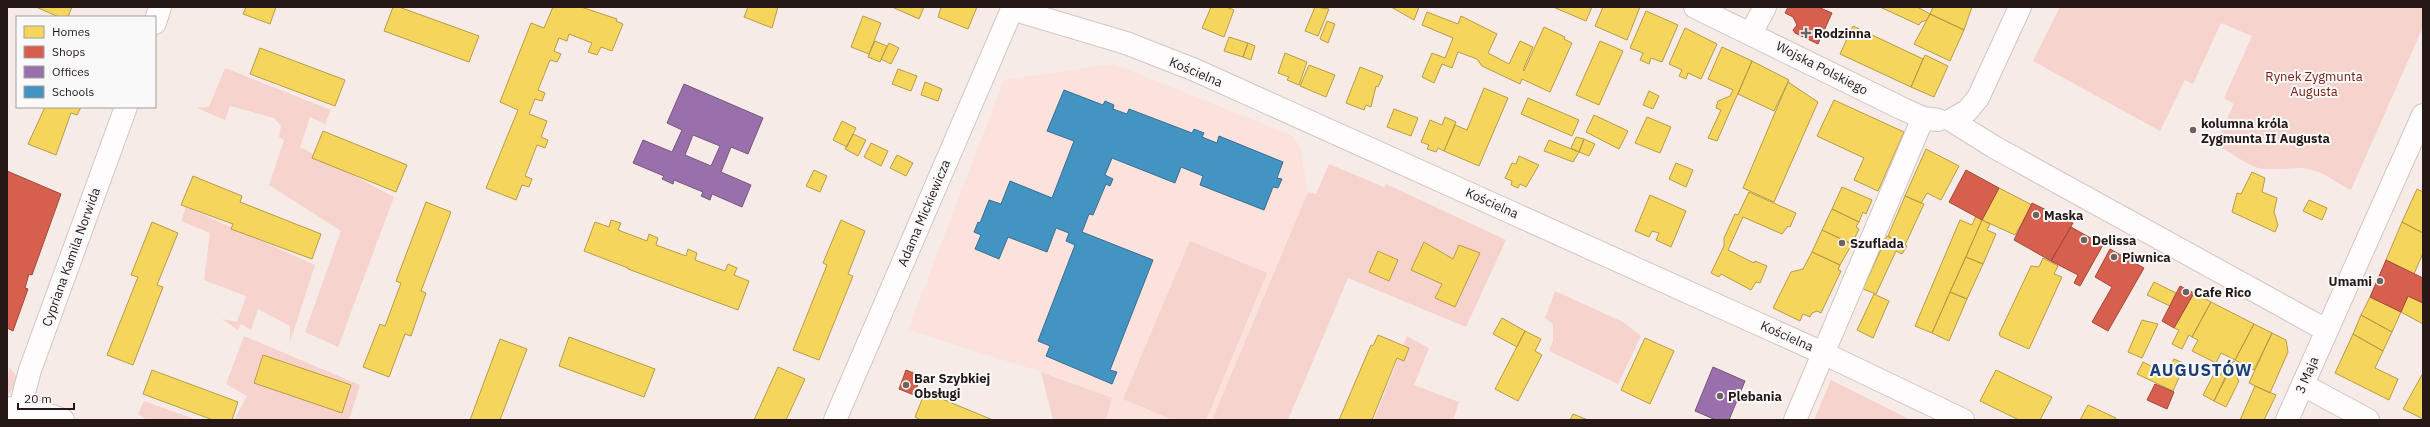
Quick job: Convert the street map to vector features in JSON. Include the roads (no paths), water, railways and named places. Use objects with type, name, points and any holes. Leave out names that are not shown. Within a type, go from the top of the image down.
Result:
[{"type":"street","points":[[156,20],[160,7]]},
{"type":"street","name":"Wojska Polskiego","points":[[1695,7],[1923,118],[1951,120]]},
{"type":"street","points":[[1751,33],[1765,7]]},
{"type":"street","points":[[2020,7],[1978,98],[1967,111],[1951,120],[1994,147],[2326,330],[2423,115]]},
{"type":"street","name":"Kościelna","points":[[1012,8],[1126,44],[1195,70],[1824,353],[1962,420]]},
{"type":"street","name":"Adama Mickiewicza","points":[[835,420],[1012,8]]},
{"type":"street","name":"Cypriana Kamila Norwida","points":[[14,408],[30,370],[126,108]]},
{"type":"street","points":[[1795,420],[1923,118]]},
{"type":"street","name":"3 Maja","points":[[2287,420],[2326,330]]},
{"type":"street","points":[[2303,385],[2368,420]]},
{"type":"street","points":[[14,408],[43,412],[62,420]]},
{"type":"place","name":"Rodzinna","points":[[1806,33]]},
{"type":"place","name":"kolumna króla Zygmunta II Augusta","points":[[2193,130]]},
{"type":"place","name":"Maska","points":[[2036,215]]},
{"type":"place","name":"Delissa","points":[[2084,240]]},
{"type":"place","name":"Szuflada","points":[[1842,243]]},
{"type":"place","name":"Piwnica","points":[[2114,257]]},
{"type":"place","name":"Umami","points":[[2380,281]]},
{"type":"place","name":"Cafe Rico","points":[[2186,292]]},
{"type":"place","name":"Bar Szybkiej Obsługi","points":[[906,385]]},
{"type":"place","name":"Plebania","points":[[1720,396]]},
{"type":"district","name":"AUGUSTÓW","points":[[2201,370]]},
{"type":"park label","name":"Rynek Zygmunta Augusta","points":[[2314,84]]}]
